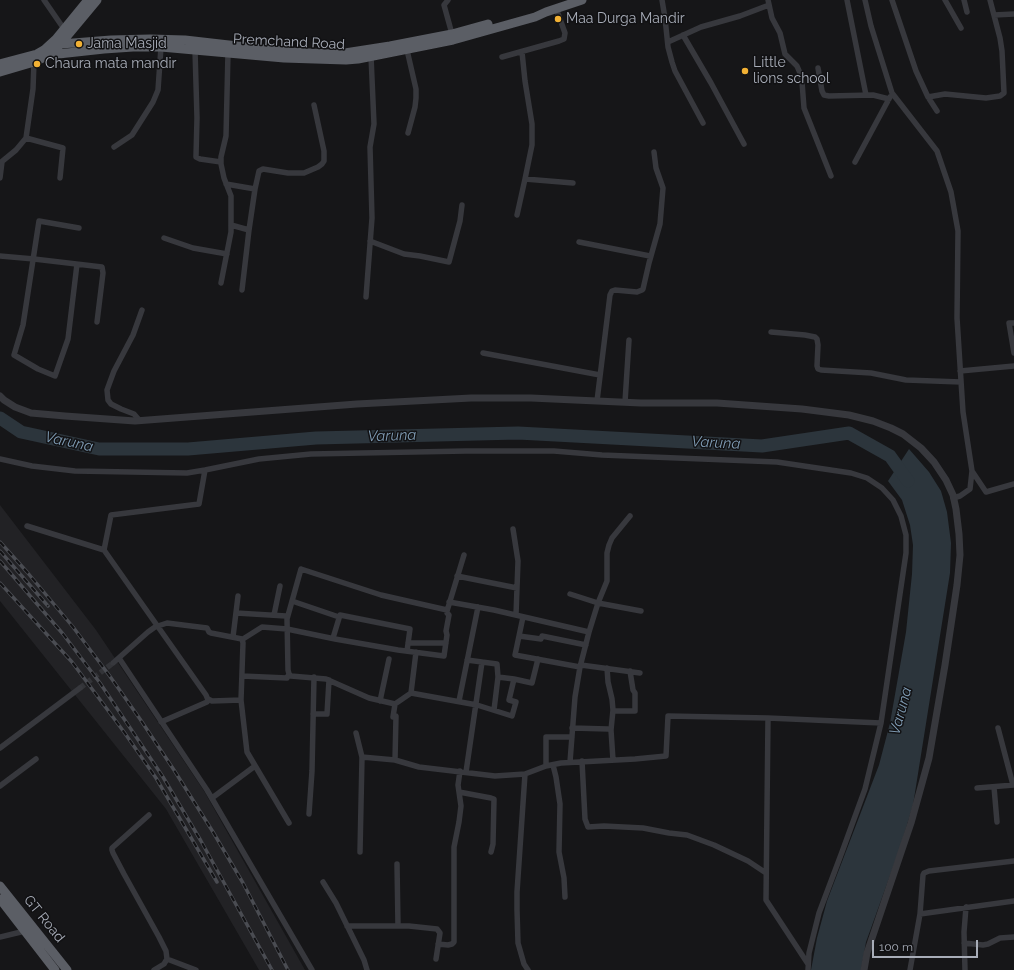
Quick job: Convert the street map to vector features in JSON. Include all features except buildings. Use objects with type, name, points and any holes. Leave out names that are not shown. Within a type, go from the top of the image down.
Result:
[{"type":"highway","points":[[0,64],[36,54],[51,45],[88,0]]},
{"type":"highway","points":[[0,72],[34,62],[49,55],[61,44],[97,0]]},
{"type":"highway","name":"Premchand Road","points":[[49,55],[104,49],[160,47],[284,58],[332,61],[346,60],[408,50],[453,40],[534,17],[582,0]]},
{"type":"highway","name":"Premchand Road","points":[[61,44],[111,40],[185,40],[290,52],[331,54],[365,51],[452,34],[531,11],[546,12]]},
{"type":"highway","name":"GT Road","points":[[0,886],[67,970]]},
{"type":"highway","name":"GT Road","points":[[0,899],[56,970]]},
{"type":"street","points":[[44,0],[64,29]]},
{"type":"street","points":[[448,0],[444,5],[452,34]]},
{"type":"street","points":[[662,0],[670,55],[675,71],[703,123]]},
{"type":"street","points":[[848,0],[866,95]]},
{"type":"street","points":[[866,0],[871,26],[890,96],[937,151],[951,192],[958,231],[957,318],[960,371],[963,412],[972,471],[970,488],[960,496],[953,498]]},
{"type":"street","points":[[892,0],[911,59],[928,98],[937,111]]},
{"type":"street","points":[[945,0],[961,28]]},
{"type":"street","points":[[964,0],[967,12]]},
{"type":"street","points":[[928,98],[945,94],[982,98],[1000,96],[1003,94],[1002,51],[990,0]]},
{"type":"street","points":[[668,42],[701,27],[740,16],[768,2],[772,18],[780,33],[785,54],[797,66],[800,73],[804,108],[831,176]]},
{"type":"street","points":[[502,57],[559,42],[564,39],[565,33],[556,8]]},
{"type":"street","points":[[994,15],[1014,14]]},
{"type":"street","points":[[683,35],[744,144]]},
{"type":"street","points":[[114,147],[132,135],[153,102],[158,90],[160,47]]},
{"type":"street","points":[[195,50],[197,118],[196,157],[221,162]]},
{"type":"street","points":[[408,50],[416,89],[415,107],[408,133]]},
{"type":"street","points":[[517,215],[532,145],[532,124],[522,52]]},
{"type":"street","points":[[221,283],[230,239],[231,225],[231,196],[222,171],[221,162],[226,136],[228,53]]},
{"type":"street","points":[[366,297],[372,218],[370,147],[374,124],[371,56]]},
{"type":"street","points":[[0,178],[1,162],[16,150],[26,138],[33,89],[34,62]]},
{"type":"street","points":[[818,68],[824,96],[890,96]]},
{"type":"street","points":[[855,162],[890,96]]},
{"type":"street","points":[[242,290],[249,230],[259,171],[296,173],[313,170],[322,164],[324,151],[314,105]]},
{"type":"street","points":[[26,138],[63,148],[60,178]]},
{"type":"street","points":[[597,401],[610,295],[612,291],[615,290],[637,292],[642,290],[650,256],[660,224],[663,191],[662,183],[656,168],[654,152]]},
{"type":"street","points":[[525,179],[573,183]]},
{"type":"street","points":[[226,184],[255,189]]},
{"type":"street","points":[[370,242],[404,254],[449,262],[460,221],[462,205]]},
{"type":"street","points":[[77,264],[68,338],[55,376],[38,369],[14,355],[23,325],[39,221],[79,228]]},
{"type":"street","points":[[231,225],[249,230]]},
{"type":"street","points":[[164,238],[193,248],[227,254]]},
{"type":"street","points":[[579,242],[650,256]]},
{"type":"street","points":[[0,256],[102,266],[103,273],[97,322]]},
{"type":"street","points":[[140,421],[134,414],[121,410],[111,404],[108,400],[107,390],[114,371],[133,335],[142,310]]},
{"type":"street","points":[[1014,323],[1009,323],[1014,353]]},
{"type":"street","points":[[771,332],[815,337],[818,345],[817,366],[818,369],[821,370],[871,373],[913,381],[961,382]]},
{"type":"street","points":[[625,402],[629,340]]},
{"type":"street","points":[[483,353],[600,375]]},
{"type":"street","points":[[960,371],[1014,366]]},
{"type":"street","points":[[0,396],[15,407],[31,412],[140,421],[357,404],[471,398],[717,403],[802,409],[848,415],[873,421],[903,434],[934,462],[946,480],[953,495],[959,534],[960,555],[958,585],[929,758],[912,823],[867,953],[864,970]]},
{"type":"street","points":[[0,459],[32,466],[75,471],[187,473],[259,459],[311,454],[554,451],[602,455],[777,462],[851,473],[867,478],[882,488],[893,500],[901,516],[906,535],[906,552],[881,723],[865,789],[819,913],[809,953],[808,967]]},
{"type":"street","points":[[104,550],[111,514],[200,504],[205,470]]},
{"type":"street","points":[[972,471],[986,492],[1014,484]]},
{"type":"street","points":[[570,762],[575,697],[580,666],[598,603],[607,581],[606,552],[612,538],[630,516]]},
{"type":"street","points":[[27,526],[104,550],[167,641],[191,672],[208,699],[212,701],[241,700]]},
{"type":"street","points":[[513,529],[518,560],[516,615]]},
{"type":"street","points":[[243,640],[262,627],[287,629],[407,651],[444,656],[449,615],[447,610],[464,554]]},
{"type":"street","points":[[289,674],[287,619],[301,569],[381,595],[447,610]]},
{"type":"street","points":[[458,576],[517,588]]},
{"type":"street","points":[[274,615],[280,586]]},
{"type":"street","points":[[570,594],[598,603],[641,611]]},
{"type":"street","points":[[233,637],[238,596]]},
{"type":"street","points":[[292,601],[339,617],[340,615],[410,629],[407,651]]},
{"type":"street","points":[[450,602],[516,615],[589,632]]},
{"type":"street","points":[[459,701],[478,607]]},
{"type":"street","points":[[236,613],[286,616],[287,619]]},
{"type":"street","points":[[333,638],[339,617]]},
{"type":"street","points":[[523,617],[515,654],[580,666],[640,673]]},
{"type":"street","points":[[113,663],[148,632],[167,623],[207,628],[211,633],[241,638],[243,640]]},
{"type":"street","points":[[519,636],[541,639],[542,636],[586,645]]},
{"type":"street","points":[[243,640],[241,700],[247,752],[288,823]]},
{"type":"street","points":[[408,643],[446,643]]},
{"type":"street","points":[[411,693],[416,652]]},
{"type":"street","points":[[119,658],[212,798],[312,970]]},
{"type":"street","points":[[380,701],[388,659]]},
{"type":"street","points":[[498,676],[532,683],[538,659]]},
{"type":"street","points":[[467,660],[497,664],[498,676],[494,710]]},
{"type":"street","points":[[438,944],[448,945],[454,942],[454,847],[461,806],[458,785],[463,772],[477,705],[482,662]]},
{"type":"street","points":[[607,668],[613,711],[611,730],[613,760]]},
{"type":"street","points":[[613,711],[635,711],[635,693],[633,690],[630,671]]},
{"type":"street","points":[[242,676],[287,678],[289,674]]},
{"type":"street","points":[[289,674],[291,676],[314,677],[330,680],[360,695],[395,704],[411,693],[477,705],[512,716],[516,702],[509,700],[514,680]]},
{"type":"street","points":[[309,814],[312,770],[314,677]]},
{"type":"street","points":[[313,714],[327,714],[330,680]]},
{"type":"street","points":[[0,748],[80,688]]},
{"type":"street","points":[[161,722],[207,702],[208,699]]},
{"type":"street","points":[[395,704],[393,717],[396,716],[395,760]]},
{"type":"street","points":[[362,757],[395,760],[419,767],[495,776],[525,774],[546,766],[570,762],[666,756],[668,716],[768,718],[881,723]]},
{"type":"street","points":[[768,718],[766,900],[808,967]]},
{"type":"street","points":[[572,728],[611,730]]},
{"type":"street","points":[[977,788],[1014,785],[998,728]]},
{"type":"street","points":[[356,733],[362,757],[360,852]]},
{"type":"street","points":[[546,766],[546,737],[572,738]]},
{"type":"street","points":[[0,786],[36,759]]},
{"type":"street","points":[[582,761],[585,819],[588,826],[643,828],[687,835],[748,861],[766,873]]},
{"type":"street","points":[[553,765],[560,804],[559,852],[564,878],[565,897]]},
{"type":"street","points":[[212,798],[255,766]]},
{"type":"street","points":[[525,774],[517,910],[518,944],[524,964],[528,970]]},
{"type":"street","points":[[994,787],[997,822]]},
{"type":"street","points":[[459,792],[494,799],[493,844],[491,852]]},
{"type":"street","points":[[149,814],[112,848],[112,852],[166,951],[167,959],[164,964],[154,970]]},
{"type":"street","points":[[910,970],[920,914],[923,875],[925,872],[1014,861]]},
{"type":"street","points":[[397,864],[398,926]]},
{"type":"street","points":[[323,882],[336,903],[367,970]]},
{"type":"street","points":[[920,914],[1014,901]]},
{"type":"street","points":[[965,970],[964,943],[966,907]]},
{"type":"street","points":[[347,926],[409,926],[437,929],[440,933],[436,959]]},
{"type":"street","points":[[0,937],[25,931]]},
{"type":"street","points":[[964,943],[988,944],[1000,938],[1014,937]]},
{"type":"street","points":[[167,959],[196,970]]},
{"type":"shaded area","points":[[0,505],[96,630],[204,791],[305,970],[259,970],[166,809],[0,601]]},
{"type":"water","points":[[909,449],[929,472],[941,491],[947,512],[951,543],[950,573],[913,805],[900,848],[866,942],[861,970],[811,970],[817,938],[827,901],[879,765],[890,723],[906,632],[912,574],[913,545],[910,525],[902,500],[888,481]]},
{"type":"waterway","name":"Varuna","points":[[0,418],[21,432],[99,449],[188,449],[316,438],[518,433],[762,446],[849,433],[890,456],[908,481]]},
{"type":"tunnel","points":[[80,688],[113,663]]},
{"type":"railway","points":[[0,542],[73,627],[140,719],[213,832],[243,883],[288,970]]},
{"type":"railway","points":[[0,551],[48,606]]},
{"type":"railway","points":[[0,561],[63,634],[100,683],[163,777],[201,841],[272,970]]},
{"type":"railway","points":[[0,583],[72,662],[124,732],[156,778],[217,882]]},
{"type":"place","name":"Maa Durga Mandir","points":[[558,19]]},
{"type":"place","name":"Jama Masjid","points":[[79,44]]},
{"type":"place","name":"Chaura mata mandir","points":[[37,64]]},
{"type":"place","name":"Little lions school","points":[[745,71]]}]
